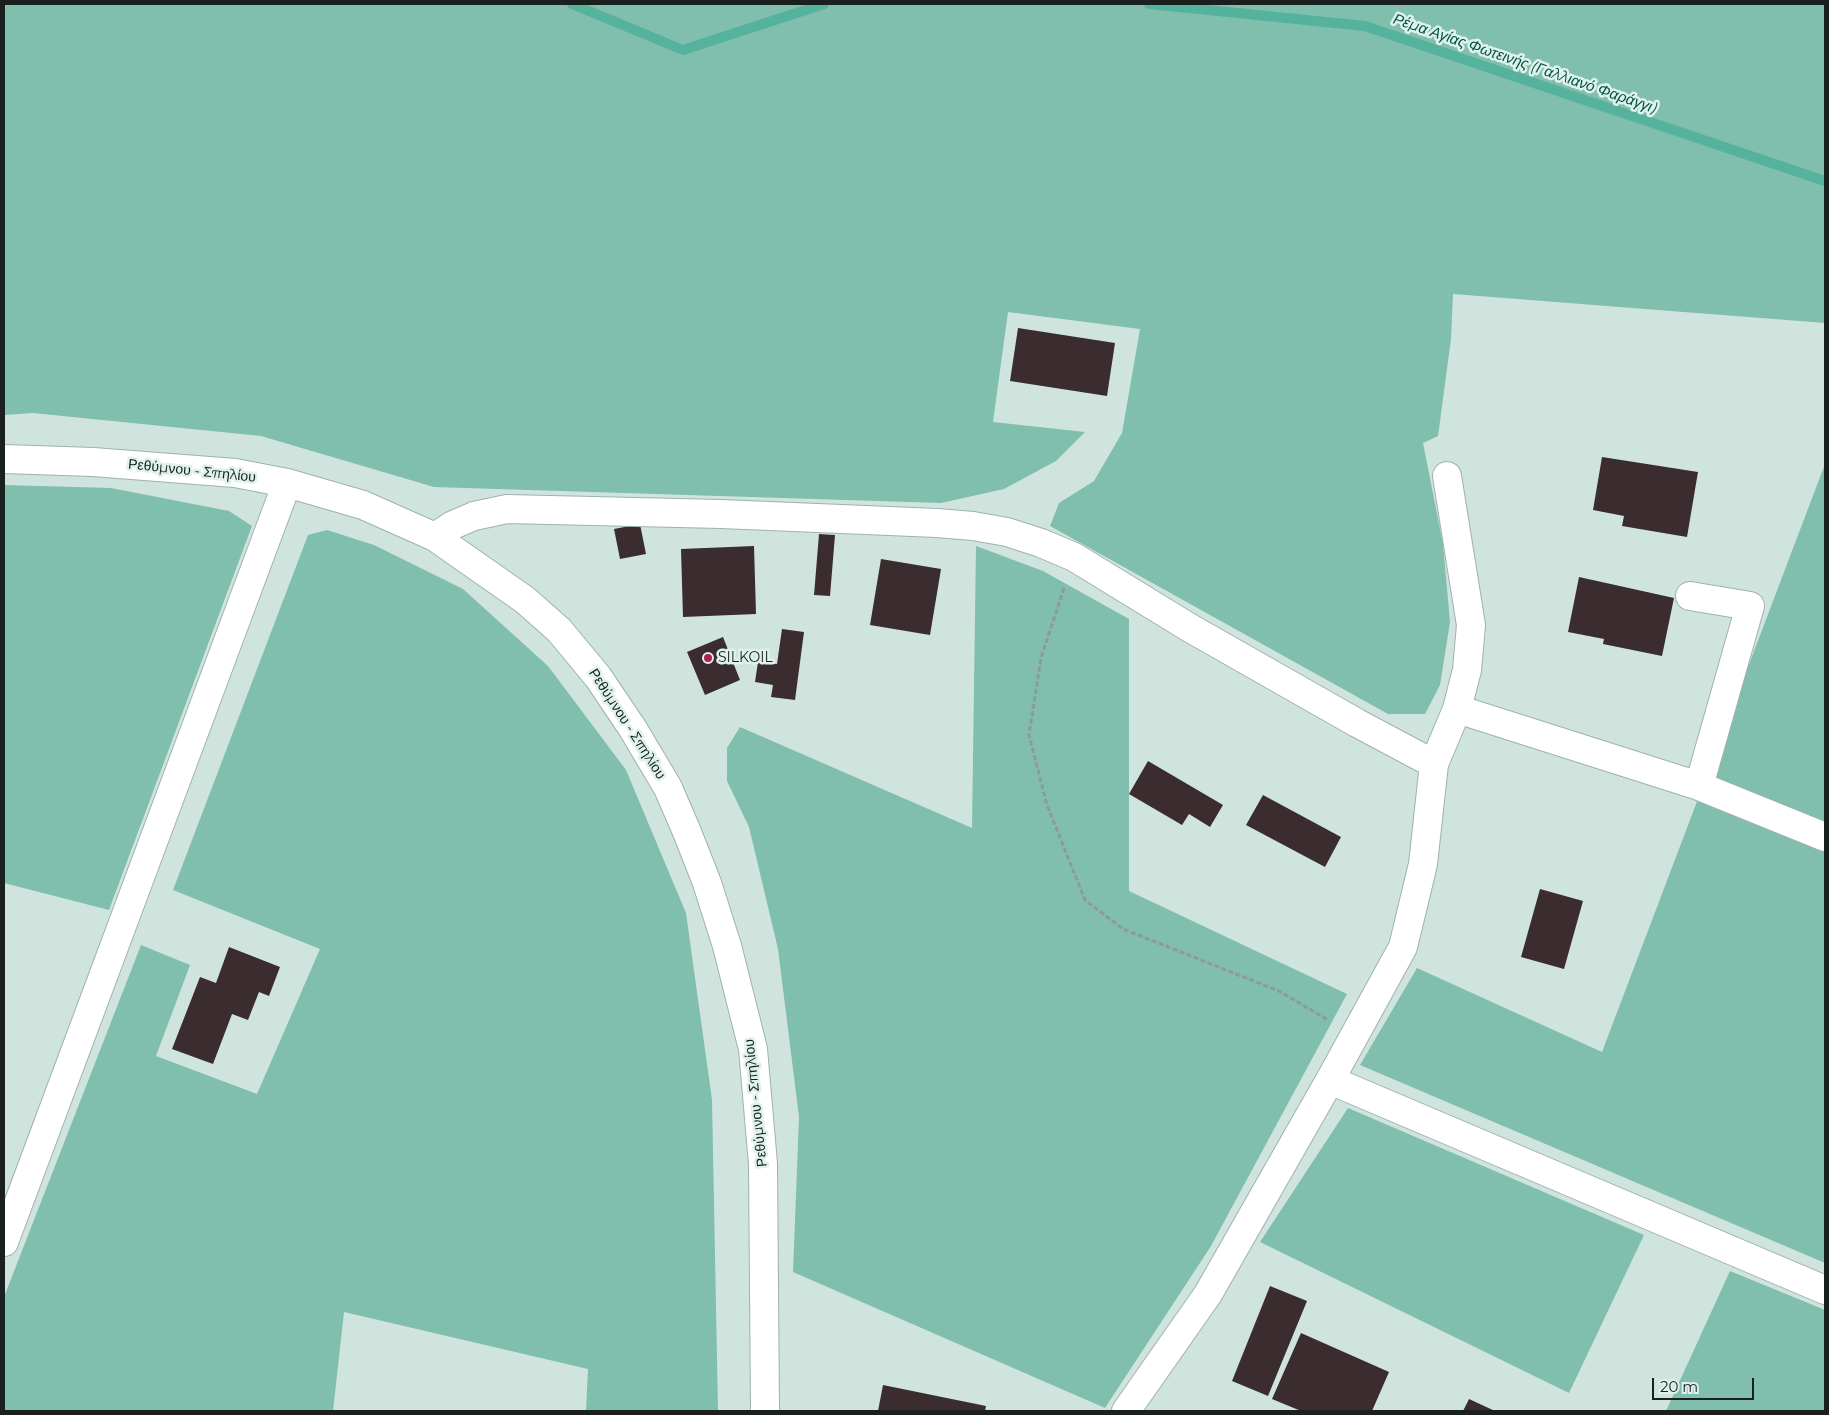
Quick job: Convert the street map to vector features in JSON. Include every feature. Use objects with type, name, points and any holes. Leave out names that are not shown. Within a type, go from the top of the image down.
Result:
[{"type":"main road","name":"Ρεθύμνου - Σπηλίου","points":[[4,459],[93,462],[235,472],[287,483],[363,504],[435,537],[525,600],[559,630],[598,677],[633,729],[668,788],[707,882],[727,946],[753,1049],[763,1164],[765,1411]]},
{"type":"main road","points":[[1126,1411],[1208,1294],[1330,1080],[1403,947],[1423,864],[1434,764],[1457,709],[1467,670],[1471,626],[1447,476]]},
{"type":"main road","points":[[4,1242],[287,483]]},
{"type":"main road","points":[[435,537],[454,524],[474,516],[507,509],[721,514],[972,526],[1007,532],[1041,543],[1074,557],[1190,628],[1357,723],[1434,764]]},
{"type":"main road","points":[[1690,596],[1750,606],[1699,786]]},
{"type":"main road","points":[[1457,709],[1699,786],[1825,837]]},
{"type":"main road","points":[[1330,1080],[1825,1290]]},
{"type":"path","points":[[1074,557],[1041,658],[1029,735],[1047,805],[1085,900],[1123,928],[1279,991],[1355,1035]]},
{"type":"green space","points":[[4,4],[1825,4],[1825,323],[1453,294],[1451,339],[1438,436],[1423,443],[1443,544],[1450,622],[1440,685],[1425,714],[1388,714],[1050,526],[1059,503],[1094,481],[1122,433],[1140,329],[1008,312],[993,422],[1085,432],[1056,461],[1004,489],[941,503],[434,487],[261,436],[33,413],[4,415]]},
{"type":"green space","points":[[1825,464],[1825,1263],[1360,1065],[1417,968],[1602,1052]]},
{"type":"green space","points":[[4,485],[111,488],[229,511],[252,526],[109,910],[4,883]]},
{"type":"green space","points":[[327,530],[374,545],[463,589],[548,666],[626,770],[686,913],[712,1100],[718,1411],[586,1411],[588,1369],[344,1312],[333,1411],[4,1411],[4,1297],[141,945],[190,965],[156,1056],[257,1094],[320,949],[173,890],[308,535]]},
{"type":"green space","points":[[976,546],[1043,571],[1129,619],[1129,891],[1347,994],[1211,1246],[1105,1408],[793,1272],[799,1117],[778,949],[749,827],[727,781],[727,748],[740,727],[972,828]]},
{"type":"green space","points":[[1348,1108],[1644,1235],[1569,1393],[1260,1242]]},
{"type":"green space","points":[[1730,1271],[1825,1310],[1825,1411],[1666,1411]]},
{"type":"building","points":[[1018,328],[1115,343],[1107,396],[1010,381]]},
{"type":"building","points":[[1602,457],[1698,472],[1687,537],[1622,526],[1624,516],[1593,510]]},
{"type":"building","points":[[640,524],[646,554],[620,559],[614,529]]},
{"type":"building","points":[[819,534],[835,535],[830,596],[814,595]]},
{"type":"building","points":[[754,546],[756,614],[683,617],[681,549]]},
{"type":"building","points":[[881,559],[941,569],[930,635],[870,625]]},
{"type":"building","points":[[1579,577],[1674,598],[1662,656],[1603,644],[1604,639],[1568,632]]},
{"type":"building","points":[[782,629],[804,632],[795,700],[771,697],[773,685],[755,682],[758,662],[777,664]]},
{"type":"building","points":[[723,637],[740,680],[705,695],[687,652]]},
{"type":"building","points":[[1148,761],[1223,805],[1210,827],[1189,814],[1182,825],[1129,794]]},
{"type":"building","points":[[1263,795],[1341,837],[1325,867],[1246,825]]},
{"type":"building","points":[[1540,889],[1583,901],[1564,969],[1521,957]]},
{"type":"building","points":[[229,947],[280,967],[269,996],[259,992],[248,1020],[232,1014],[213,1064],[172,1049],[200,977],[216,983]]},
{"type":"building","points":[[1270,1286],[1307,1301],[1268,1396],[1232,1381]]},
{"type":"building","points":[[1301,1333],[1389,1372],[1372,1411],[1301,1411],[1272,1399]]},
{"type":"building","points":[[883,1385],[986,1406],[985,1411],[878,1411]]},
{"type":"building","points":[[1469,1399],[1495,1411],[1463,1411]]},
{"type":"waterway","name":"Ρέμα Αγίας Φωτεινής (Γαλλιανό Φαράγγι)","points":[[572,4],[683,50],[824,4]]},
{"type":"waterway","name":"Ρέμα Αγίας Φωτεινής (Γαλλιανό Φαράγγι)","points":[[1149,4],[1365,26],[1825,181]]},
{"type":"place","name":"SILKOIL","points":[[708,658]]}]
